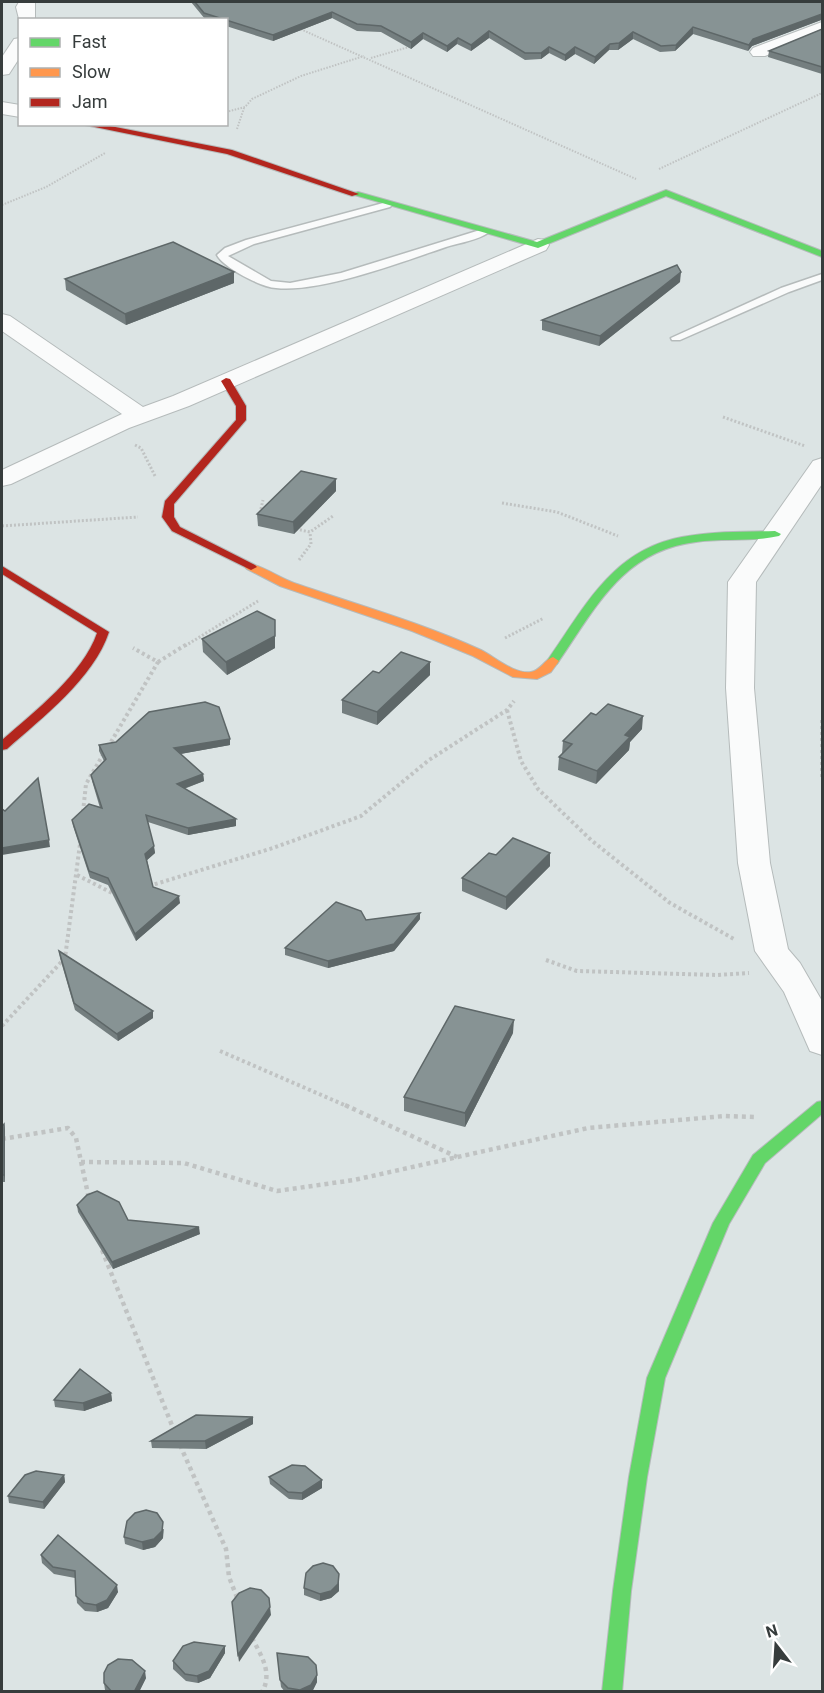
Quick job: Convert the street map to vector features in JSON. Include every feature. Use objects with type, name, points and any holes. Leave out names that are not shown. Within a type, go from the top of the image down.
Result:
[{"type":"street","points":[[26,18],[27,2]]},
{"type":"street","points":[[759,52],[822,27]]},
{"type":"street","points":[[2,70],[18,46]]},
{"type":"street","points":[[2,108],[18,111]]},
{"type":"street","points":[[94,126],[229,152],[387,205],[538,245]]},
{"type":"street","points":[[2,479],[139,415],[182,401],[538,245],[666,193],[822,254]]},
{"type":"street","points":[[2,321],[139,415]]},
{"type":"street","points":[[226,381],[241,406],[241,420],[168,503],[166,515],[168,522],[176,529],[284,584],[416,628],[477,653],[517,674],[533,676],[547,669],[602,591],[636,557],[652,549],[678,543],[775,534]]},
{"type":"street","points":[[817,457],[775,534],[742,582],[740,688],[754,863],[780,961],[814,1018],[822,1043]]},
{"type":"street","points":[[2,569],[103,632],[102,643],[82,668],[38,716],[2,746]]},
{"type":"street","points":[[612,1692],[622,1591],[638,1477],[656,1378],[721,1223],[759,1159],[822,1106]]},
{"type":"lane","points":[[387,205],[250,243],[229,250],[222,255],[225,260],[256,277],[275,286],[289,287],[335,277],[484,232]]},
{"type":"lane","points":[[676,338],[785,291],[822,278]]},
{"type":"path","points":[[294,27],[364,56],[666,193]]},
{"type":"path","points":[[369,59],[409,47],[407,40]]},
{"type":"path","points":[[228,111],[245,107],[252,99],[301,76],[364,56]]},
{"type":"path","points":[[657,170],[822,93]]},
{"type":"path","points":[[2,205],[46,187],[138,135]]},
{"type":"path","points":[[723,417],[817,457]]},
{"type":"path","points":[[259,521],[263,501]]},
{"type":"path","points":[[501,503],[558,512],[652,549]]},
{"type":"path","points":[[2,526],[166,515]]},
{"type":"path","points":[[290,528],[310,532],[333,516]]},
{"type":"path","points":[[83,818],[86,784],[158,662],[284,584]]},
{"type":"path","points":[[477,653],[552,614]]},
{"type":"path","points":[[103,632],[158,662]]},
{"type":"path","points":[[139,889],[273,848],[361,816],[429,760],[507,710],[533,676]]},
{"type":"path","points":[[507,710],[521,761],[538,789],[591,840],[670,903],[729,937],[780,961]]},
{"type":"path","points":[[822,720],[822,780]]},
{"type":"path","points":[[2,1026],[65,958],[80,840]]},
{"type":"path","points":[[77,875],[117,896]]},
{"type":"path","points":[[546,960],[577,970],[717,975],[780,961]]},
{"type":"path","points":[[220,1051],[339,1102],[457,1157]]},
{"type":"path","points":[[81,1162],[184,1163],[277,1191],[354,1180],[588,1128],[725,1116],[804,1119]]},
{"type":"path","points":[[2,1139],[68,1128],[76,1138],[90,1204]]},
{"type":"path","points":[[100,1245],[182,1450],[226,1549],[229,1576],[240,1604]]},
{"type":"path","points":[[249,1630],[265,1662],[267,1683],[262,1692]]},
{"type":"building","points":[[195,2],[822,2],[822,14],[753,39],[749,45],[693,27],[676,45],[661,46],[633,32],[619,43],[610,44],[595,57],[575,47],[565,55],[549,47],[541,53],[525,53],[489,31],[471,45],[458,38],[447,46],[423,33],[411,42],[381,26],[357,24],[332,12],[273,35],[228,21],[228,18],[204,13]]},
{"type":"building","points":[[822,29],[822,67],[769,51]]},
{"type":"building","points":[[173,242],[234,272],[125,314],[65,279]]},
{"type":"building","points":[[677,265],[681,272],[600,336],[542,320]]},
{"type":"building","points":[[301,471],[336,479],[293,522],[257,514]]},
{"type":"building","points":[[257,611],[275,620],[275,636],[226,662],[202,639]]},
{"type":"building","points":[[401,652],[430,662],[377,712],[342,700],[373,671],[379,673]]},
{"type":"building","points":[[205,702],[219,707],[230,739],[174,748],[203,774],[177,784],[236,819],[188,828],[146,815],[154,846],[145,854],[153,887],[179,896],[135,934],[108,878],[89,871],[72,820],[89,804],[102,808],[91,775],[106,759],[99,745],[116,742],[149,712]]},
{"type":"building","points":[[608,704],[643,716],[625,735],[630,737],[597,771],[559,757],[572,744],[563,741],[591,713],[596,715]]},
{"type":"building","points":[[38,778],[49,840],[2,848],[2,809],[5,811]]},
{"type":"building","points":[[513,838],[550,853],[506,897],[462,878],[489,853],[496,855]]},
{"type":"building","points":[[336,902],[361,911],[366,920],[420,913],[394,944],[328,961],[285,948]]},
{"type":"building","points":[[59,951],[153,1011],[117,1034],[74,1003]]},
{"type":"building","points":[[455,1006],[514,1020],[465,1113],[404,1097]]},
{"type":"building","points":[[4,1124],[4,1175],[2,1175],[2,1126]]},
{"type":"building","points":[[97,1191],[119,1202],[128,1220],[199,1227],[112,1262],[77,1205],[87,1195]]},
{"type":"building","points":[[80,1369],[111,1393],[83,1403],[54,1400]]},
{"type":"building","points":[[196,1415],[253,1417],[205,1441],[151,1441]]},
{"type":"building","points":[[292,1465],[305,1466],[322,1480],[302,1493],[288,1492],[269,1477]]},
{"type":"building","points":[[36,1471],[64,1475],[43,1502],[8,1496],[25,1475]]},
{"type":"building","points":[[146,1510],[157,1513],[163,1522],[162,1531],[154,1539],[142,1542],[124,1537],[127,1521],[135,1513]]},
{"type":"building","points":[[58,1535],[117,1585],[107,1600],[96,1605],[84,1603],[76,1596],[75,1571],[53,1567],[41,1555]]},
{"type":"building","points":[[323,1563],[333,1566],[339,1574],[338,1584],[331,1591],[320,1594],[304,1588],[306,1573],[313,1566]]},
{"type":"building","points":[[250,1588],[261,1590],[269,1598],[270,1607],[238,1655],[232,1602],[239,1593]]},
{"type":"building","points":[[194,1642],[225,1646],[209,1671],[197,1676],[185,1674],[173,1661],[183,1646]]},
{"type":"building","points":[[277,1653],[308,1657],[316,1665],[317,1675],[311,1685],[300,1690],[288,1688],[280,1680]]},
{"type":"building","points":[[118,1659],[132,1660],[145,1671],[134,1692],[112,1692],[104,1683],[104,1673],[108,1665]]},
{"type":"traffic: fast","points":[[355,194],[538,245],[666,193],[822,254]]},
{"type":"traffic: fast","points":[[553,661],[596,598],[622,569],[637,558],[653,549],[682,540],[775,534]]},
{"type":"traffic: fast","points":[[612,1692],[622,1591],[638,1477],[656,1378],[721,1223],[759,1159],[822,1106]]},
{"type":"traffic: slow","points":[[251,567],[284,584],[416,628],[477,653],[517,674],[533,676],[547,669],[553,661]]},
{"type":"traffic: jam","points":[[94,126],[229,152],[355,194]]},
{"type":"traffic: jam","points":[[226,381],[241,406],[241,420],[169,503],[168,517],[176,529],[251,567]]},
{"type":"traffic: jam","points":[[2,569],[103,632],[99,645],[76,676],[44,709],[2,746]]}]
